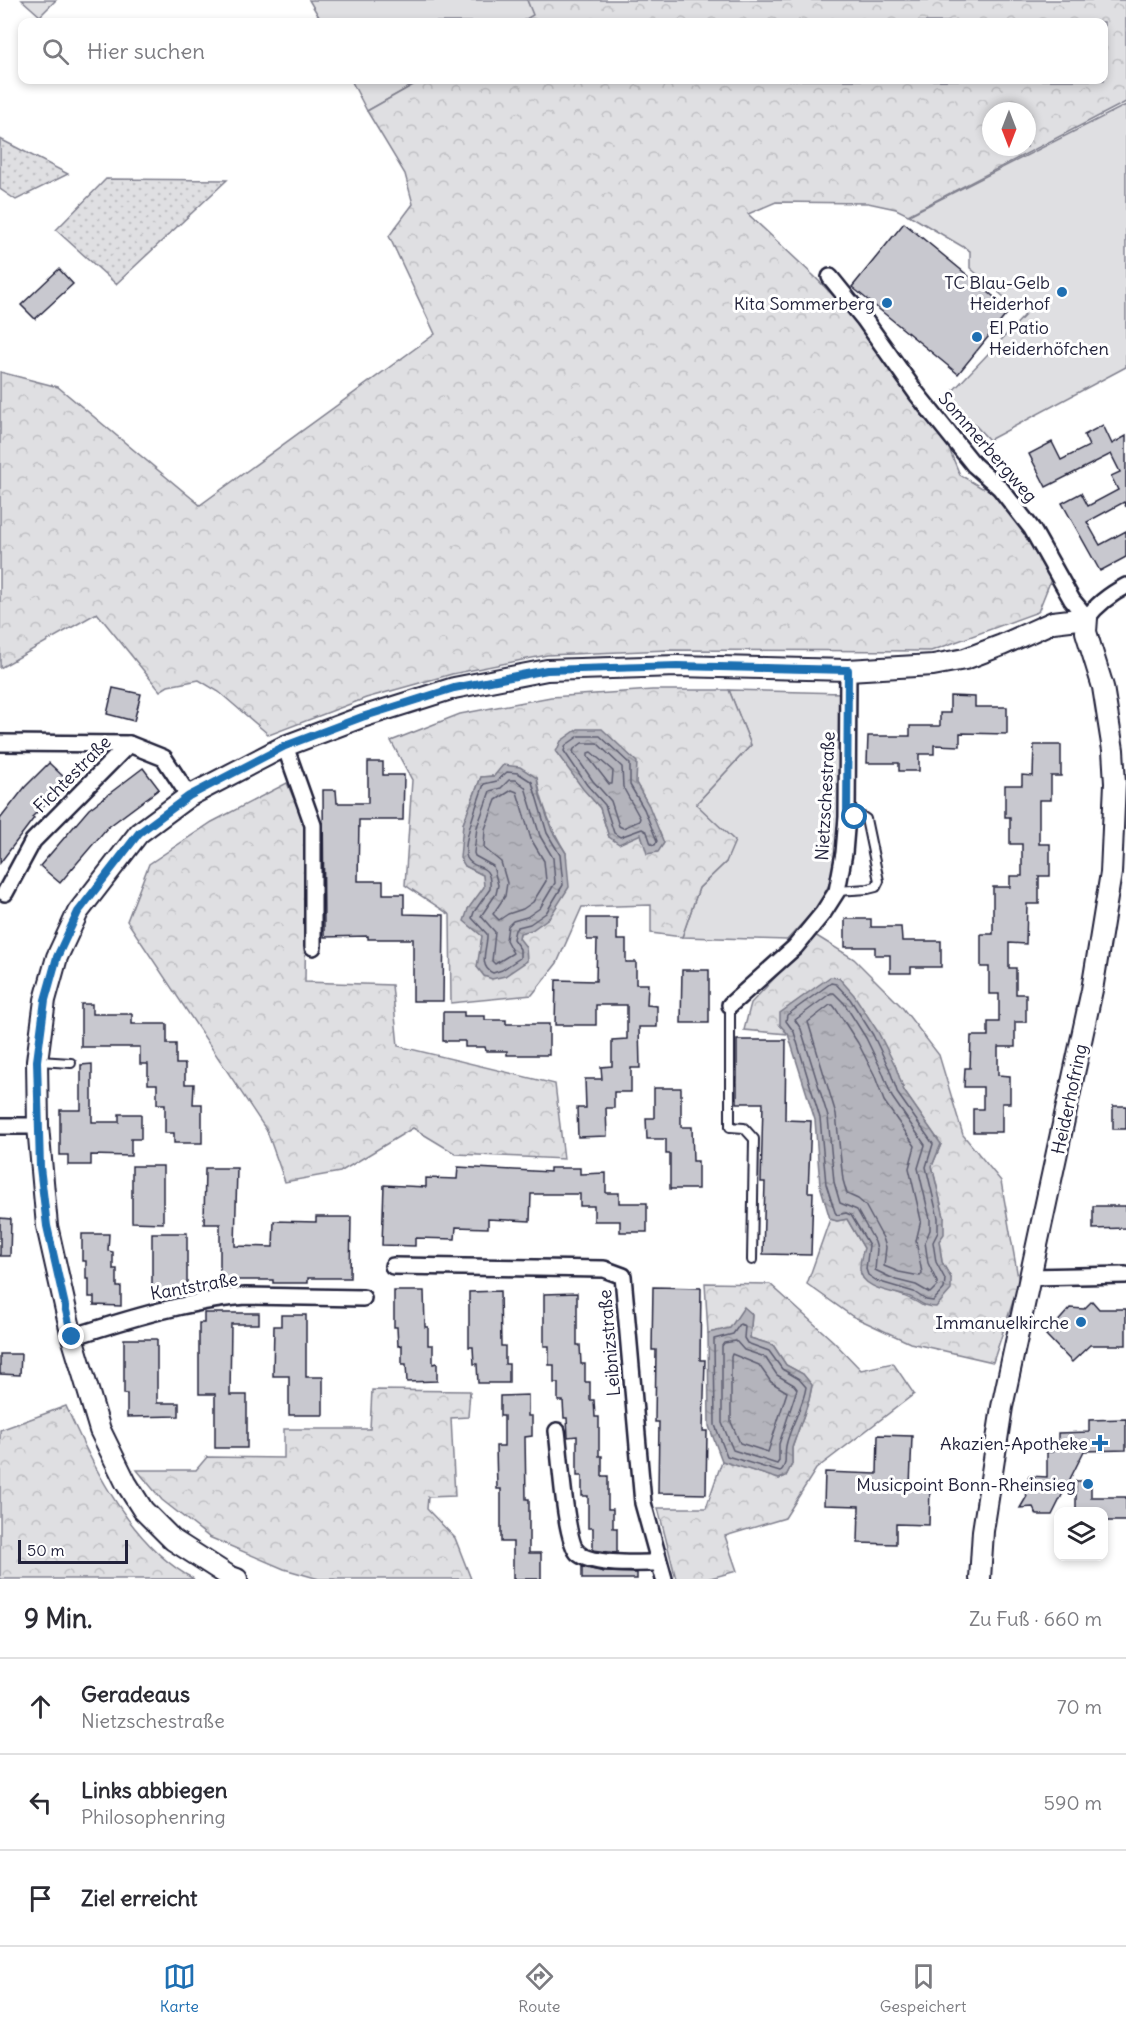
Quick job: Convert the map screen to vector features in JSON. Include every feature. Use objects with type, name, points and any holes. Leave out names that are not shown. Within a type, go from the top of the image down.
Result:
[{"type":"street","name":"Sommerbergweg","points":[[830,277],[864,319],[917,394],[974,465],[1000,488],[1032,529],[1072,600],[1087,618]]},
{"type":"street","points":[[237,1579],[173,1540],[143,1510],[126,1483],[100,1430],[72,1337],[47,1226],[38,1126],[37,1061],[45,1000],[57,957],[78,912],[139,833],[189,796],[285,746],[362,717],[454,688],[547,670],[677,666],[848,670],[924,665],[965,659],[1053,622],[1087,618],[1102,601],[1126,586]]},
{"type":"street","name":"Heiderhofring","points":[[980,1579],[985,1520],[1000,1419],[1092,990],[1111,873],[1115,783],[1113,750],[1103,687],[1086,632],[1087,618]]},
{"type":"street","name":"Nietzschestraße","points":[[730,1005],[795,946],[823,913],[837,891],[844,853],[847,817],[848,670]]},
{"type":"street","name":"Fichtestraße","points":[[0,743],[129,744],[164,758],[189,796]]},
{"type":"street","name":"Fichtestraße","points":[[5,893],[33,841],[129,744]]},
{"type":"street","points":[[285,746],[312,825],[313,947]]},
{"type":"street","points":[[0,1126],[38,1126]]},
{"type":"street","name":"Leibnizstraße","points":[[393,1266],[604,1269],[623,1276],[644,1503],[664,1579]]},
{"type":"street","points":[[1030,1277],[1126,1275]]},
{"type":"street","name":"Kantstraße","points":[[72,1337],[147,1314],[226,1298],[245,1296],[363,1298]]},
{"type":"street","points":[[557,1431],[572,1545],[578,1554],[597,1561],[659,1563]]},
{"type":"lane","points":[[837,891],[871,889],[876,887],[879,881],[866,819],[847,817]]},
{"type":"lane","name":"Nietzschestraße","points":[[730,1005],[730,1127],[744,1128],[754,1139],[752,1260]]},
{"type":"lane","points":[[37,1061],[71,1063]]},
{"type":"green space","points":[[22,0],[56,0],[40,16]]},
{"type":"green space","points":[[309,0],[527,0],[534,15],[528,18],[320,18]]},
{"type":"green space","points":[[527,0],[1126,0],[1126,102],[1036,149],[1036,102],[982,102],[982,156],[1022,156],[908,215],[896,209],[868,203],[776,202],[748,214],[852,315],[919,412],[947,444],[960,475],[982,488],[995,486],[1052,577],[1038,612],[931,651],[668,650],[547,655],[452,674],[366,698],[269,735],[219,692],[199,680],[168,686],[160,691],[97,613],[0,668],[0,372],[58,387],[200,505],[435,334],[389,236],[413,204],[405,174],[367,111],[415,84],[1108,84],[1108,18],[528,18],[533,15]]},
{"type":"green space","points":[[353,84],[415,84],[367,111]]},
{"type":"green space","name":"TC Blau-Gelb Heiderhof","points":[[1126,105],[1126,367],[989,440],[948,396],[1025,315],[970,268],[970,251],[909,215],[1025,156],[1036,156],[1036,151]]},
{"type":"green space","points":[[0,139],[68,174],[16,200],[0,189]]},
{"type":"green space","points":[[106,179],[227,180],[116,284],[56,230]]},
{"type":"green space","points":[[652,690],[729,690],[751,745],[696,804],[735,841],[726,862],[699,888],[682,937],[651,933],[651,905],[582,907],[557,963],[532,995],[451,1003],[450,915],[405,885],[412,780],[391,741],[460,714],[551,697]],"holes":[[[556,752],[636,783],[649,806],[648,854],[641,834],[609,837],[600,808]],[[481,777],[537,778],[548,817],[566,853],[519,938],[478,967],[482,936],[468,909],[485,887],[483,875],[465,866],[463,824]]]},
{"type":"green space","points":[[729,690],[842,693],[837,869],[818,906],[787,940],[682,937],[699,888],[726,862],[696,804],[751,745]]},
{"type":"green space","points":[[287,783],[307,829],[305,982],[392,985],[398,1046],[555,1084],[564,1159],[456,1154],[413,1128],[340,1172],[285,1182],[267,1131],[127,921],[149,864],[212,822]]},
{"type":"green space","points":[[815,935],[854,959],[901,1006],[939,1055],[963,1135],[1001,1181],[1019,1283],[993,1362],[910,1343],[852,1316],[807,1284],[830,1219],[837,1221],[847,1219],[864,1248],[863,1278],[870,1283],[923,1306],[951,1278],[942,1262],[939,1241],[944,1217],[932,1166],[941,1144],[904,1091],[895,1065],[780,1025],[788,1034],[744,1030],[751,1003]]},
{"type":"green space","points":[[705,1283],[770,1284],[833,1341],[861,1370],[893,1363],[914,1394],[816,1469],[785,1518],[725,1536],[737,1571],[707,1579],[676,1579],[658,1508],[706,1508],[722,1461],[779,1479],[786,1476],[792,1464],[792,1448],[812,1386],[803,1374],[786,1365],[773,1345],[750,1338],[752,1314],[744,1308],[730,1329],[708,1333]]},
{"type":"green space","points":[[372,1390],[470,1391],[468,1417],[451,1418],[455,1496],[428,1497],[427,1509],[455,1538],[471,1579],[319,1579],[284,1569],[209,1537],[162,1500],[137,1470],[196,1470],[207,1457],[284,1458],[284,1429],[370,1429]]},
{"type":"green space","points":[[66,1406],[102,1479],[133,1526],[172,1565],[194,1579],[0,1579],[0,1430]]},
{"type":"water","points":[[578,729],[602,729],[637,762],[636,783],[649,806],[664,843],[658,852],[647,854],[641,834],[619,844],[609,837],[600,808],[556,752],[561,741]]},
{"type":"water","points":[[503,765],[520,767],[537,778],[540,796],[552,831],[566,853],[569,887],[550,917],[532,930],[520,933],[519,938],[526,947],[527,961],[505,976],[492,979],[484,976],[477,967],[482,936],[464,921],[468,909],[484,887],[483,875],[465,866],[460,858],[463,824],[481,777],[494,776]]},
{"type":"water","points":[[830,977],[839,978],[854,995],[878,1032],[895,1065],[904,1091],[941,1144],[932,1166],[944,1217],[944,1234],[939,1241],[942,1262],[951,1278],[951,1290],[936,1307],[879,1289],[865,1281],[860,1267],[864,1248],[847,1219],[837,1221],[830,1219],[820,1185],[815,1120],[788,1034],[780,1025],[780,1013]]},
{"type":"water","points":[[744,1307],[752,1314],[750,1338],[773,1345],[786,1365],[803,1374],[812,1385],[792,1448],[792,1464],[786,1476],[779,1479],[722,1461],[709,1426],[708,1333],[730,1328]]},
{"type":"building","points":[[904,223],[1010,310],[958,374],[852,287]]},
{"type":"building","points":[[59,269],[73,284],[35,319],[21,305]]},
{"type":"building","points":[[1103,425],[1112,444],[1126,436],[1126,507],[1124,502],[1087,522],[1100,545],[1126,531],[1126,557],[1100,571],[1062,503],[1081,493],[1088,506],[1118,490],[1111,476],[1120,472],[1111,454],[1046,487],[1029,454],[1052,442],[1061,460],[1089,446],[1084,435]]},
{"type":"building","points":[[113,688],[141,694],[134,721],[107,714]]},
{"type":"building","points":[[950,696],[975,697],[975,707],[1007,707],[1007,734],[960,733],[960,746],[934,745],[934,754],[919,754],[919,771],[899,771],[899,763],[867,763],[868,736],[910,736],[910,726],[940,726],[940,713],[950,713]]},
{"type":"building","points":[[1034,745],[1061,745],[1061,776],[1051,776],[1051,800],[1039,800],[1039,844],[1050,844],[1050,876],[1039,876],[1039,904],[1027,904],[1026,944],[1009,943],[1009,968],[1016,968],[1016,994],[1026,994],[1026,1022],[1015,1022],[1015,1047],[998,1047],[998,1075],[1010,1076],[1010,1103],[1002,1103],[1002,1132],[973,1132],[973,1109],[983,1109],[983,1087],[964,1087],[965,1068],[970,1068],[971,1036],[988,1036],[988,1022],[999,1022],[999,994],[989,994],[989,967],[981,967],[981,934],[993,934],[993,887],[1010,887],[1010,876],[1022,876],[1022,844],[1010,844],[1010,817],[1005,817],[1005,785],[1022,785],[1022,775],[1033,776]]},
{"type":"building","points":[[368,762],[383,762],[383,775],[404,775],[403,820],[359,820],[358,881],[383,881],[383,894],[404,894],[404,914],[444,915],[443,1001],[413,1001],[413,939],[368,939],[368,936],[324,937],[323,790],[336,790],[337,803],[368,803]]},
{"type":"building","points":[[49,763],[68,781],[32,817],[34,818],[0,863],[0,819],[25,787]]},
{"type":"building","points":[[143,768],[159,789],[107,828],[60,883],[40,866],[89,809]]},
{"type":"building","points":[[587,918],[617,918],[617,940],[626,940],[626,962],[636,962],[636,984],[648,984],[647,1005],[657,1006],[657,1027],[639,1027],[640,1068],[631,1068],[631,1092],[614,1092],[614,1108],[606,1108],[607,1136],[578,1137],[577,1108],[586,1108],[585,1079],[602,1079],[601,1067],[612,1066],[612,1040],[627,1039],[627,1005],[596,1005],[596,1025],[555,1025],[556,980],[596,981],[597,940],[587,940]]},
{"type":"building","points":[[845,919],[871,919],[871,927],[901,927],[902,941],[941,941],[941,967],[911,967],[911,973],[890,973],[890,955],[875,955],[875,947],[845,947]]},
{"type":"building","points":[[682,970],[709,970],[709,1023],[681,1023]]},
{"type":"building","points":[[81,1004],[92,1004],[92,1014],[132,1014],[132,1024],[167,1024],[167,1044],[176,1044],[176,1064],[185,1064],[185,1084],[194,1084],[193,1104],[202,1104],[202,1143],[174,1143],[174,1133],[165,1133],[165,1104],[157,1104],[157,1084],[148,1084],[148,1064],[140,1064],[140,1047],[81,1047]]},
{"type":"building","points":[[443,1012],[464,1012],[464,1016],[485,1016],[485,1020],[506,1020],[506,1024],[549,1024],[549,1055],[507,1055],[507,1051],[486,1051],[485,1047],[465,1047],[465,1041],[443,1041]]},
{"type":"building","points":[[737,1040],[786,1040],[785,1120],[811,1121],[808,1192],[813,1192],[811,1255],[763,1254],[765,1182],[761,1182],[763,1103],[737,1103]]},
{"type":"building","points":[[92,1064],[92,1122],[119,1122],[119,1114],[141,1114],[141,1139],[131,1139],[131,1156],[91,1155],[91,1165],[68,1165],[68,1155],[60,1155],[60,1110],[81,1110],[81,1065]]},
{"type":"building","points":[[654,1088],[681,1088],[681,1127],[692,1127],[693,1161],[698,1161],[698,1189],[670,1189],[670,1154],[666,1154],[666,1139],[647,1139],[646,1118],[654,1118]]},
{"type":"building","points":[[1113,1106],[1126,1106],[1126,1129],[1113,1129]]},
{"type":"building","points":[[132,1166],[163,1166],[163,1223],[132,1222]]},
{"type":"building","points":[[458,1167],[550,1172],[550,1168],[580,1168],[580,1174],[606,1173],[606,1193],[619,1193],[619,1203],[647,1203],[647,1232],[620,1232],[620,1221],[594,1221],[594,1206],[580,1206],[580,1194],[531,1194],[530,1221],[488,1219],[488,1228],[456,1227],[455,1239],[415,1238],[415,1246],[382,1245],[384,1185],[426,1187],[426,1178],[457,1179]]},
{"type":"building","points":[[205,1168],[237,1168],[235,1246],[273,1247],[274,1221],[316,1222],[316,1217],[351,1217],[350,1278],[308,1278],[308,1283],[273,1283],[273,1280],[220,1280],[220,1224],[204,1224]]},
{"type":"building","points":[[1093,1206],[1126,1206],[1126,1228],[1093,1229]]},
{"type":"building","points":[[0,1218],[11,1219],[10,1256],[0,1256]]},
{"type":"building","points":[[152,1233],[187,1233],[187,1290],[152,1290]]},
{"type":"building","points":[[82,1234],[109,1234],[108,1251],[113,1252],[113,1269],[117,1269],[117,1287],[121,1287],[121,1306],[94,1305],[94,1297],[89,1297],[86,1261],[82,1261]]},
{"type":"building","points":[[653,1287],[701,1288],[700,1360],[705,1360],[703,1431],[707,1431],[706,1494],[658,1493],[659,1422],[655,1422],[656,1350],[652,1350]]},
{"type":"building","points":[[394,1291],[424,1291],[425,1327],[428,1327],[428,1345],[433,1345],[433,1364],[437,1363],[437,1381],[407,1382],[406,1364],[402,1364],[402,1345],[398,1346],[397,1327],[394,1327]]},
{"type":"building","points":[[500,1291],[501,1346],[505,1346],[505,1364],[509,1364],[509,1383],[478,1383],[473,1347],[469,1347],[469,1292]]},
{"type":"building","points":[[577,1293],[577,1345],[580,1345],[581,1364],[585,1364],[585,1382],[590,1382],[590,1400],[594,1400],[595,1417],[599,1417],[599,1456],[602,1456],[602,1476],[608,1476],[608,1509],[613,1509],[613,1528],[617,1528],[617,1553],[593,1550],[593,1528],[588,1528],[588,1496],[582,1496],[582,1476],[577,1476],[577,1436],[568,1437],[563,1401],[558,1401],[558,1383],[554,1383],[554,1365],[549,1365],[549,1346],[544,1346],[544,1294]]},
{"type":"building","name":"Immanuelkirche","points":[[1092,1301],[1099,1309],[1126,1309],[1126,1345],[1090,1345],[1072,1362],[1046,1335],[1070,1308],[1084,1309]]},
{"type":"building","points":[[204,1313],[259,1313],[259,1324],[231,1324],[230,1395],[247,1395],[247,1448],[215,1448],[215,1394],[199,1394],[199,1323],[204,1323]]},
{"type":"building","points":[[281,1315],[306,1315],[306,1377],[323,1377],[323,1415],[289,1415],[289,1376],[273,1376],[274,1326],[281,1326]]},
{"type":"building","points":[[124,1339],[157,1339],[157,1403],[179,1403],[179,1416],[127,1417],[127,1394],[124,1394]]},
{"type":"building","points":[[0,1354],[21,1354],[20,1375],[0,1374]]},
{"type":"building","points":[[528,1395],[528,1416],[532,1416],[532,1436],[525,1437],[526,1499],[529,1499],[529,1553],[541,1553],[541,1579],[513,1579],[513,1542],[501,1542],[501,1489],[497,1489],[496,1446],[504,1446],[504,1416],[500,1416],[500,1396]]},
{"type":"building","points":[[1126,1419],[1126,1450],[1084,1451],[1052,1515],[1037,1515],[1033,1507],[1020,1508],[1027,1496],[1022,1489],[1029,1476],[1047,1477],[1047,1452],[1053,1452],[1053,1442],[1058,1442],[1058,1433],[1089,1432],[1089,1420]]},
{"type":"building","points":[[878,1435],[912,1436],[910,1486],[930,1487],[929,1525],[896,1524],[896,1544],[858,1543],[859,1506],[824,1505],[825,1472],[877,1474]]},
{"type":"building","points":[[1076,1481],[1091,1481],[1091,1497],[1126,1497],[1126,1521],[1108,1521],[1108,1507],[1076,1507]]},
{"type":"building","points":[[582,1567],[604,1572],[637,1573],[637,1579],[582,1579]]},
{"type":"place","name":"TC Blau-Gelb Heiderhof","points":[[1062,292]]},
{"type":"place","name":"Kita Sommerberg","points":[[887,303]]},
{"type":"place","name":"El Patio Heiderhöfchen","points":[[977,337]]},
{"type":"place","name":"Immanuelkirche","points":[[1081,1322]]},
{"type":"place","name":"Akazien-Apotheke","points":[[1100,1443]]},
{"type":"place","name":"Musicpoint Bonn-Rheinsieg","points":[[1088,1484]]},
{"type":"route","points":[[72,1337],[47,1226],[40,1167],[37,1061],[45,1000],[57,957],[78,912],[139,833],[189,796],[285,746],[362,717],[454,688],[547,670],[677,666],[848,670],[847,817],[855,817]]}]
